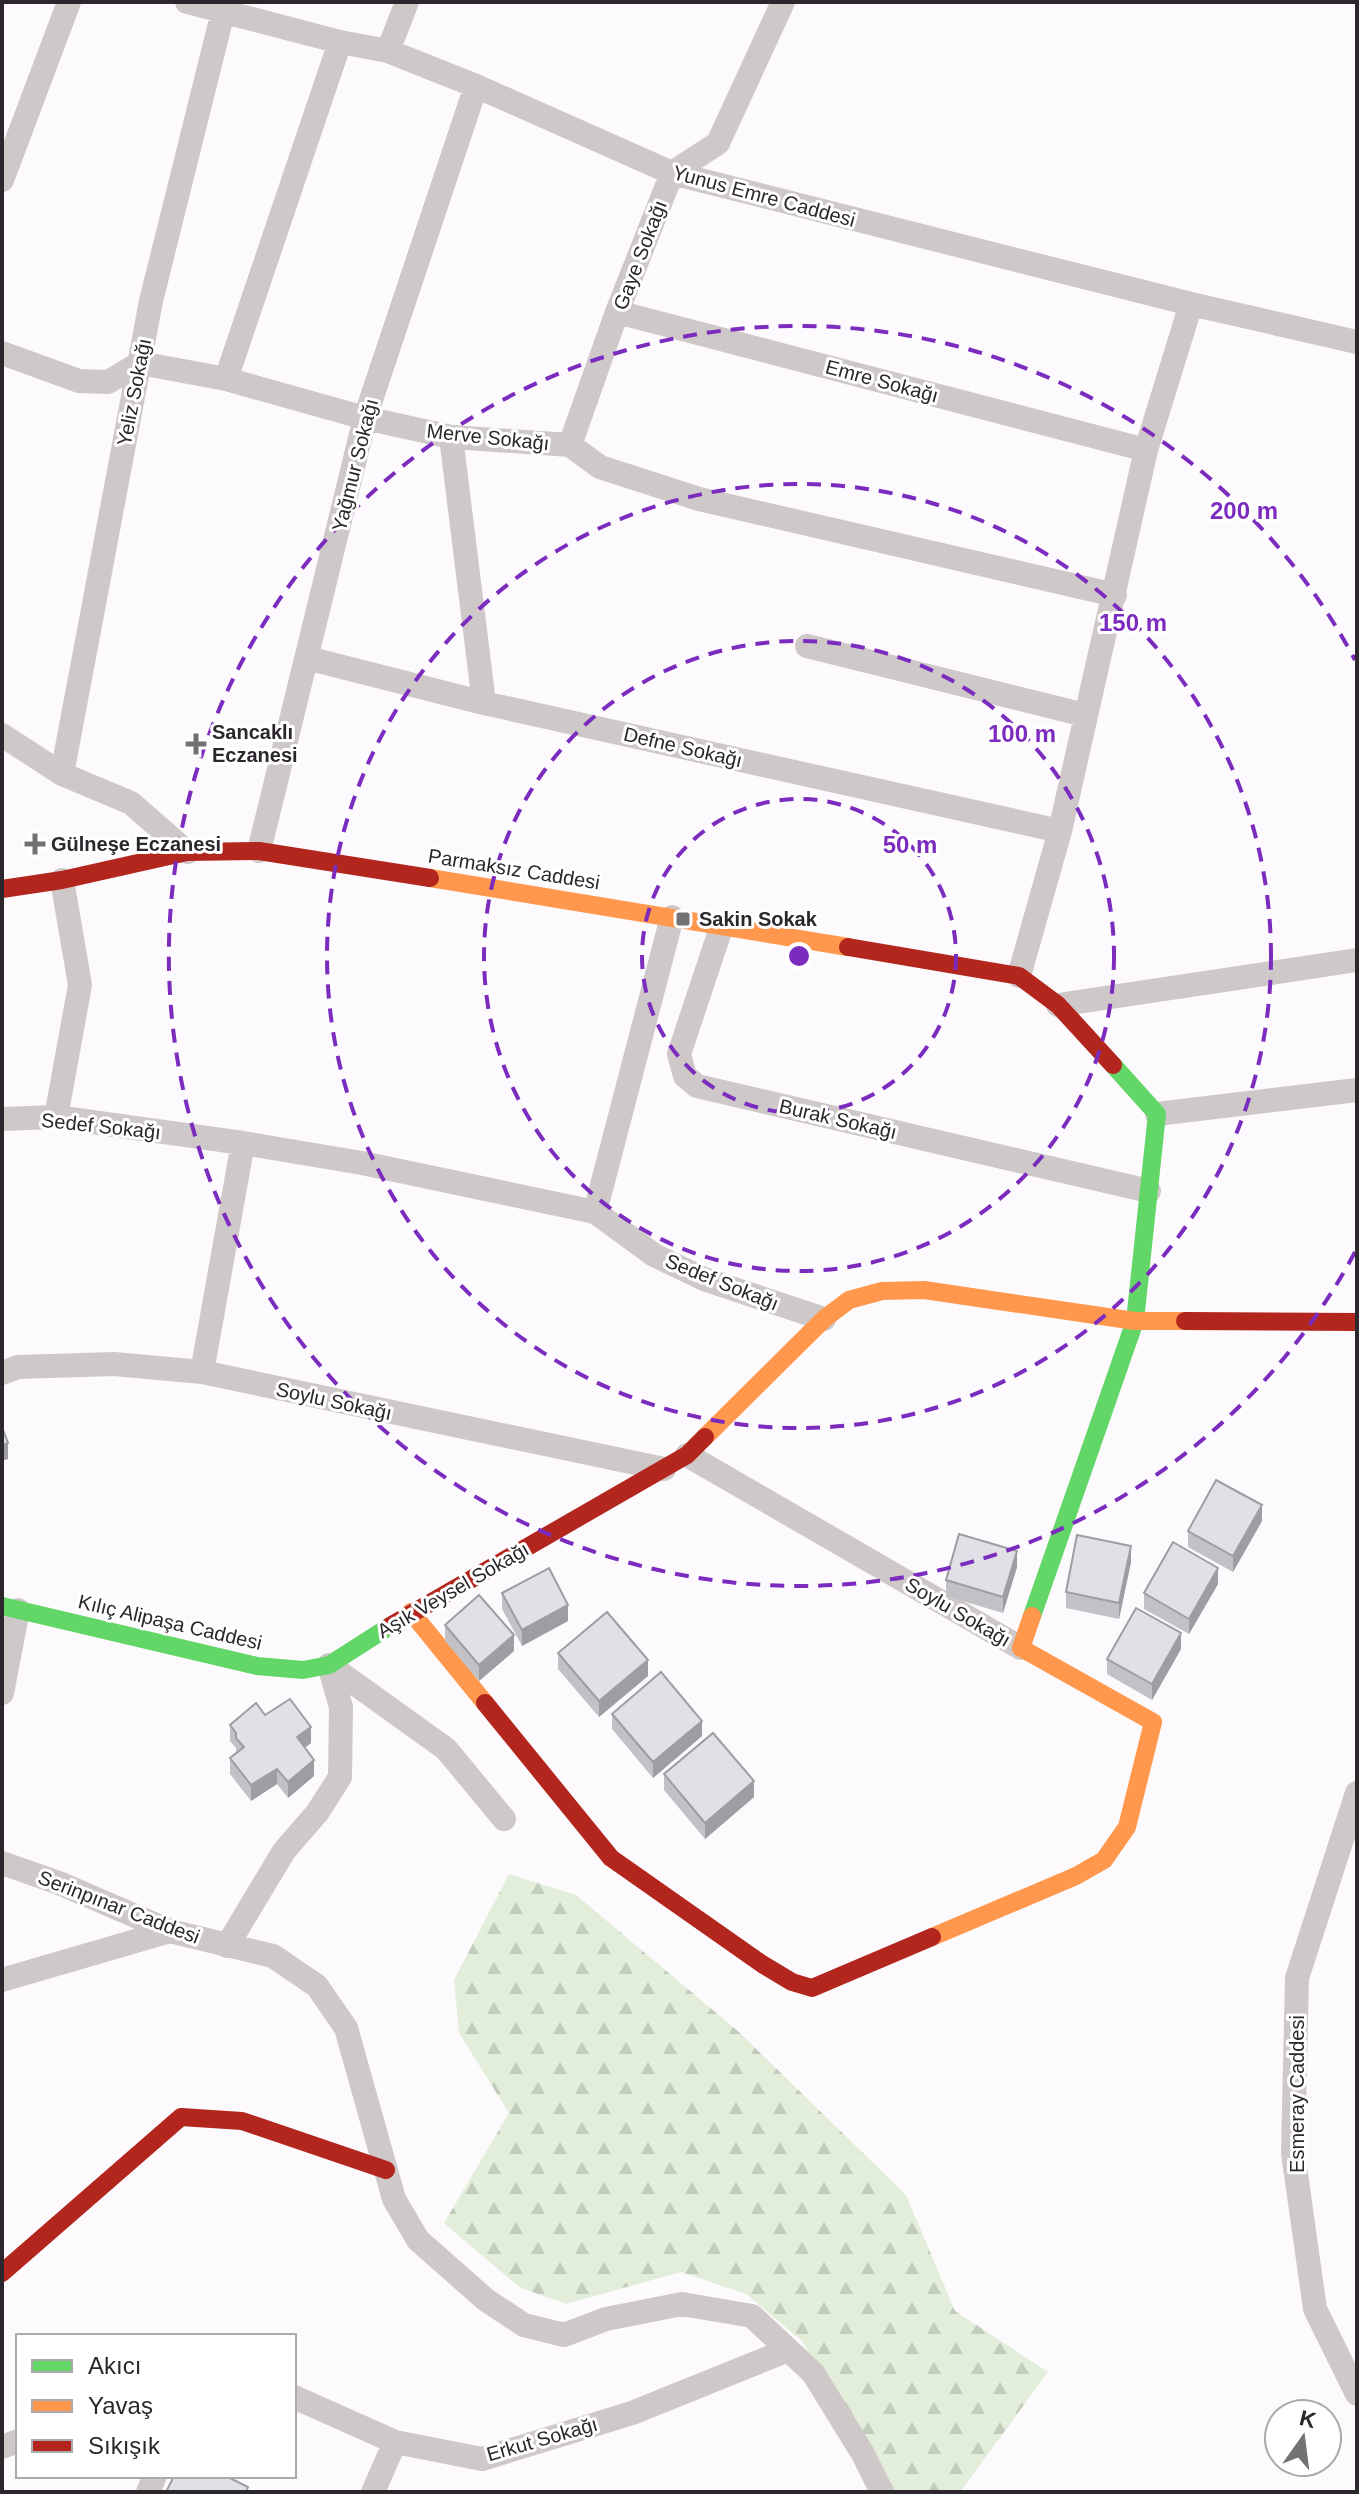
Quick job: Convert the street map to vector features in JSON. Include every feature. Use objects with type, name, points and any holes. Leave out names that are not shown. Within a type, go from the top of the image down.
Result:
[{"type":"street","points":[[2,180],[69,2]]},
{"type":"street","name":"Yunus Emre Caddesi","points":[[187,2],[226,7],[340,42],[388,51],[476,86],[672,173],[1191,304],[1357,342]]},
{"type":"street","points":[[388,51],[407,2]]},
{"type":"street","name":"Gaye Sokağı","points":[[570,445],[617,312],[672,173],[718,143],[783,2]]},
{"type":"street","name":"Yeliz Sokağı","points":[[62,774],[151,301],[226,7]]},
{"type":"street","points":[[226,379],[340,42]]},
{"type":"street","name":"Yağmur Sokağı","points":[[259,851],[365,418],[476,86]]},
{"type":"street","points":[[411,1612],[611,1858],[792,1982],[812,1988],[1076,1876],[1104,1860],[1127,1827],[1153,1722],[1021,1648],[1135,1321],[1157,1114],[1058,1005],[1019,976],[1060,831],[1146,450],[1191,304]]},
{"type":"street","name":"Emre Sokağı","points":[[617,312],[1146,450]]},
{"type":"street","points":[[2,353],[79,381],[108,382],[140,363]]},
{"type":"street","name":"Merve Sokağı","points":[[140,363],[226,379],[365,418],[451,437],[570,445],[600,467],[699,499],[1115,595]]},
{"type":"street","points":[[451,437],[484,703]]},
{"type":"street","points":[[807,646],[1085,715]]},
{"type":"street","name":"Defne Sokağı","points":[[307,658],[484,703],[1060,831]]},
{"type":"street","points":[[2,735],[62,774],[131,803],[187,852]]},
{"type":"street","name":"Parmaksız Caddesi","points":[[2,889],[62,880],[187,852],[259,851],[1019,976]]},
{"type":"street","points":[[56,1117],[80,985],[62,880]]},
{"type":"street","points":[[595,1212],[672,917]]},
{"type":"street","name":"Burak Sokağı","points":[[722,925],[679,1054],[685,1076],[697,1086],[1149,1191]]},
{"type":"street","points":[[1058,1005],[1357,960]]},
{"type":"street","points":[[1157,1114],[1357,1090]]},
{"type":"street","name":"Sedef Sokağı","points":[[2,1119],[56,1117],[243,1143],[362,1163],[595,1212],[654,1255],[704,1279],[824,1319]]},
{"type":"street","points":[[202,1372],[243,1143]]},
{"type":"street","points":[[824,1319],[849,1300],[882,1291],[924,1290],[1135,1321],[1357,1322]]},
{"type":"street","name":"Aşık Veysel Sokağı","points":[[329,1665],[411,1612],[687,1455],[824,1319]]},
{"type":"street","name":"Soylu Sokağı","points":[[2,1373],[18,1367],[114,1364],[202,1372],[664,1469]]},
{"type":"street","name":"Soylu Sokağı","points":[[687,1455],[1021,1648]]},
{"type":"street","points":[[2,1693],[10,1608]]},
{"type":"street","name":"Kılıç Alipaşa Caddesi","points":[[10,1608],[257,1666],[303,1670],[329,1665]]},
{"type":"street","points":[[329,1665],[446,1749],[504,1819]]},
{"type":"street","points":[[227,1946],[284,1851],[317,1813],[340,1777],[341,1707],[329,1665]]},
{"type":"street","name":"Esmeray Caddesi","points":[[1357,1793],[1297,1978],[1293,2153],[1315,2309],[1357,2394]]},
{"type":"street","name":"Serinpınar Caddesi","points":[[2,1863],[59,1883],[170,1931],[273,1956],[317,1986],[346,2028],[394,2199],[418,2240],[486,2300],[524,2325],[564,2335],[606,2319],[682,2304],[752,2316],[813,2373],[863,2454],[882,2492]]},
{"type":"street","points":[[2,1980],[170,1931]]},
{"type":"street","points":[[2,2273],[181,2117],[242,2121],[386,2170]]},
{"type":"street","name":"Erkut Sokağı","points":[[296,2398],[395,2442],[482,2459],[632,2413],[788,2350]]},
{"type":"street","points":[[373,2492],[395,2442]]},
{"type":"green space","points":[[509,1874],[576,1895],[740,2033],[906,2195],[955,2311],[1048,2372],[960,2492],[891,2492],[859,2432],[802,2341],[746,2294],[681,2272],[566,2304],[519,2287],[444,2223],[509,2113],[459,2033],[454,1980]]},
{"type":"building","points":[[2,1427],[8,1443],[2,1445]]},
{"type":"building","points":[[1216,1480],[1262,1505],[1233,1556],[1188,1531]]},
{"type":"building","points":[[959,1534],[1017,1551],[1003,1597],[946,1580]]},
{"type":"building","points":[[1077,1535],[1131,1546],[1119,1603],[1066,1592]]},
{"type":"building","points":[[1173,1542],[1218,1568],[1189,1619],[1144,1593]]},
{"type":"building","points":[[549,1568],[568,1605],[522,1630],[502,1593]]},
{"type":"building","points":[[479,1595],[514,1635],[479,1665],[445,1625]]},
{"type":"building","points":[[1136,1608],[1181,1633],[1152,1684],[1107,1659]]},
{"type":"building","points":[[607,1612],[648,1660],[599,1701],[558,1653]]},
{"type":"building","points":[[661,1672],[702,1721],[653,1762],[612,1714]]},
{"type":"building","points":[[290,1699],[311,1727],[297,1737],[314,1760],[288,1782],[277,1769],[251,1785],[230,1758],[244,1747],[230,1725],[256,1703],[265,1715]]},
{"type":"building","points":[[713,1733],[754,1781],[705,1823],[664,1774]]},
{"type":"building","points":[[173,2478],[230,2478],[248,2487],[246,2492],[166,2492]]},
{"type":"traffic: fast","points":[[1032,1616],[1135,1321],[1157,1114],[1113,1065]]},
{"type":"traffic: fast","points":[[2,1606],[257,1666],[303,1670],[329,1665],[390,1626]]},
{"type":"traffic: slow","points":[[430,878],[848,947]]},
{"type":"traffic: slow","points":[[705,1437],[824,1319],[849,1300],[882,1291],[924,1290],[1135,1321],[1185,1321]]},
{"type":"traffic: slow","points":[[411,1612],[485,1703]]},
{"type":"traffic: slow","points":[[932,1937],[1076,1876],[1104,1860],[1127,1827],[1153,1722],[1021,1648],[1032,1616]]},
{"type":"traffic: jam","points":[[2,889],[62,880],[187,852],[259,851],[430,878]]},
{"type":"traffic: jam","points":[[848,947],[1019,976],[1058,1005],[1113,1065]]},
{"type":"traffic: jam","points":[[1185,1321],[1357,1322]]},
{"type":"traffic: jam","points":[[390,1626],[687,1455],[705,1437]]},
{"type":"traffic: jam","points":[[485,1703],[611,1858],[792,1982],[812,1988],[932,1937]]},
{"type":"traffic: jam","points":[[2,2273],[181,2117],[242,2121],[386,2170]]},
{"type":"place","name":"Sancaklı Eczanesi","points":[[196,744]]},
{"type":"place","name":"Gülneşe Eczanesi","points":[[35,844]]},
{"type":"place","name":"Sakin Sokak","points":[[683,919]]}]
